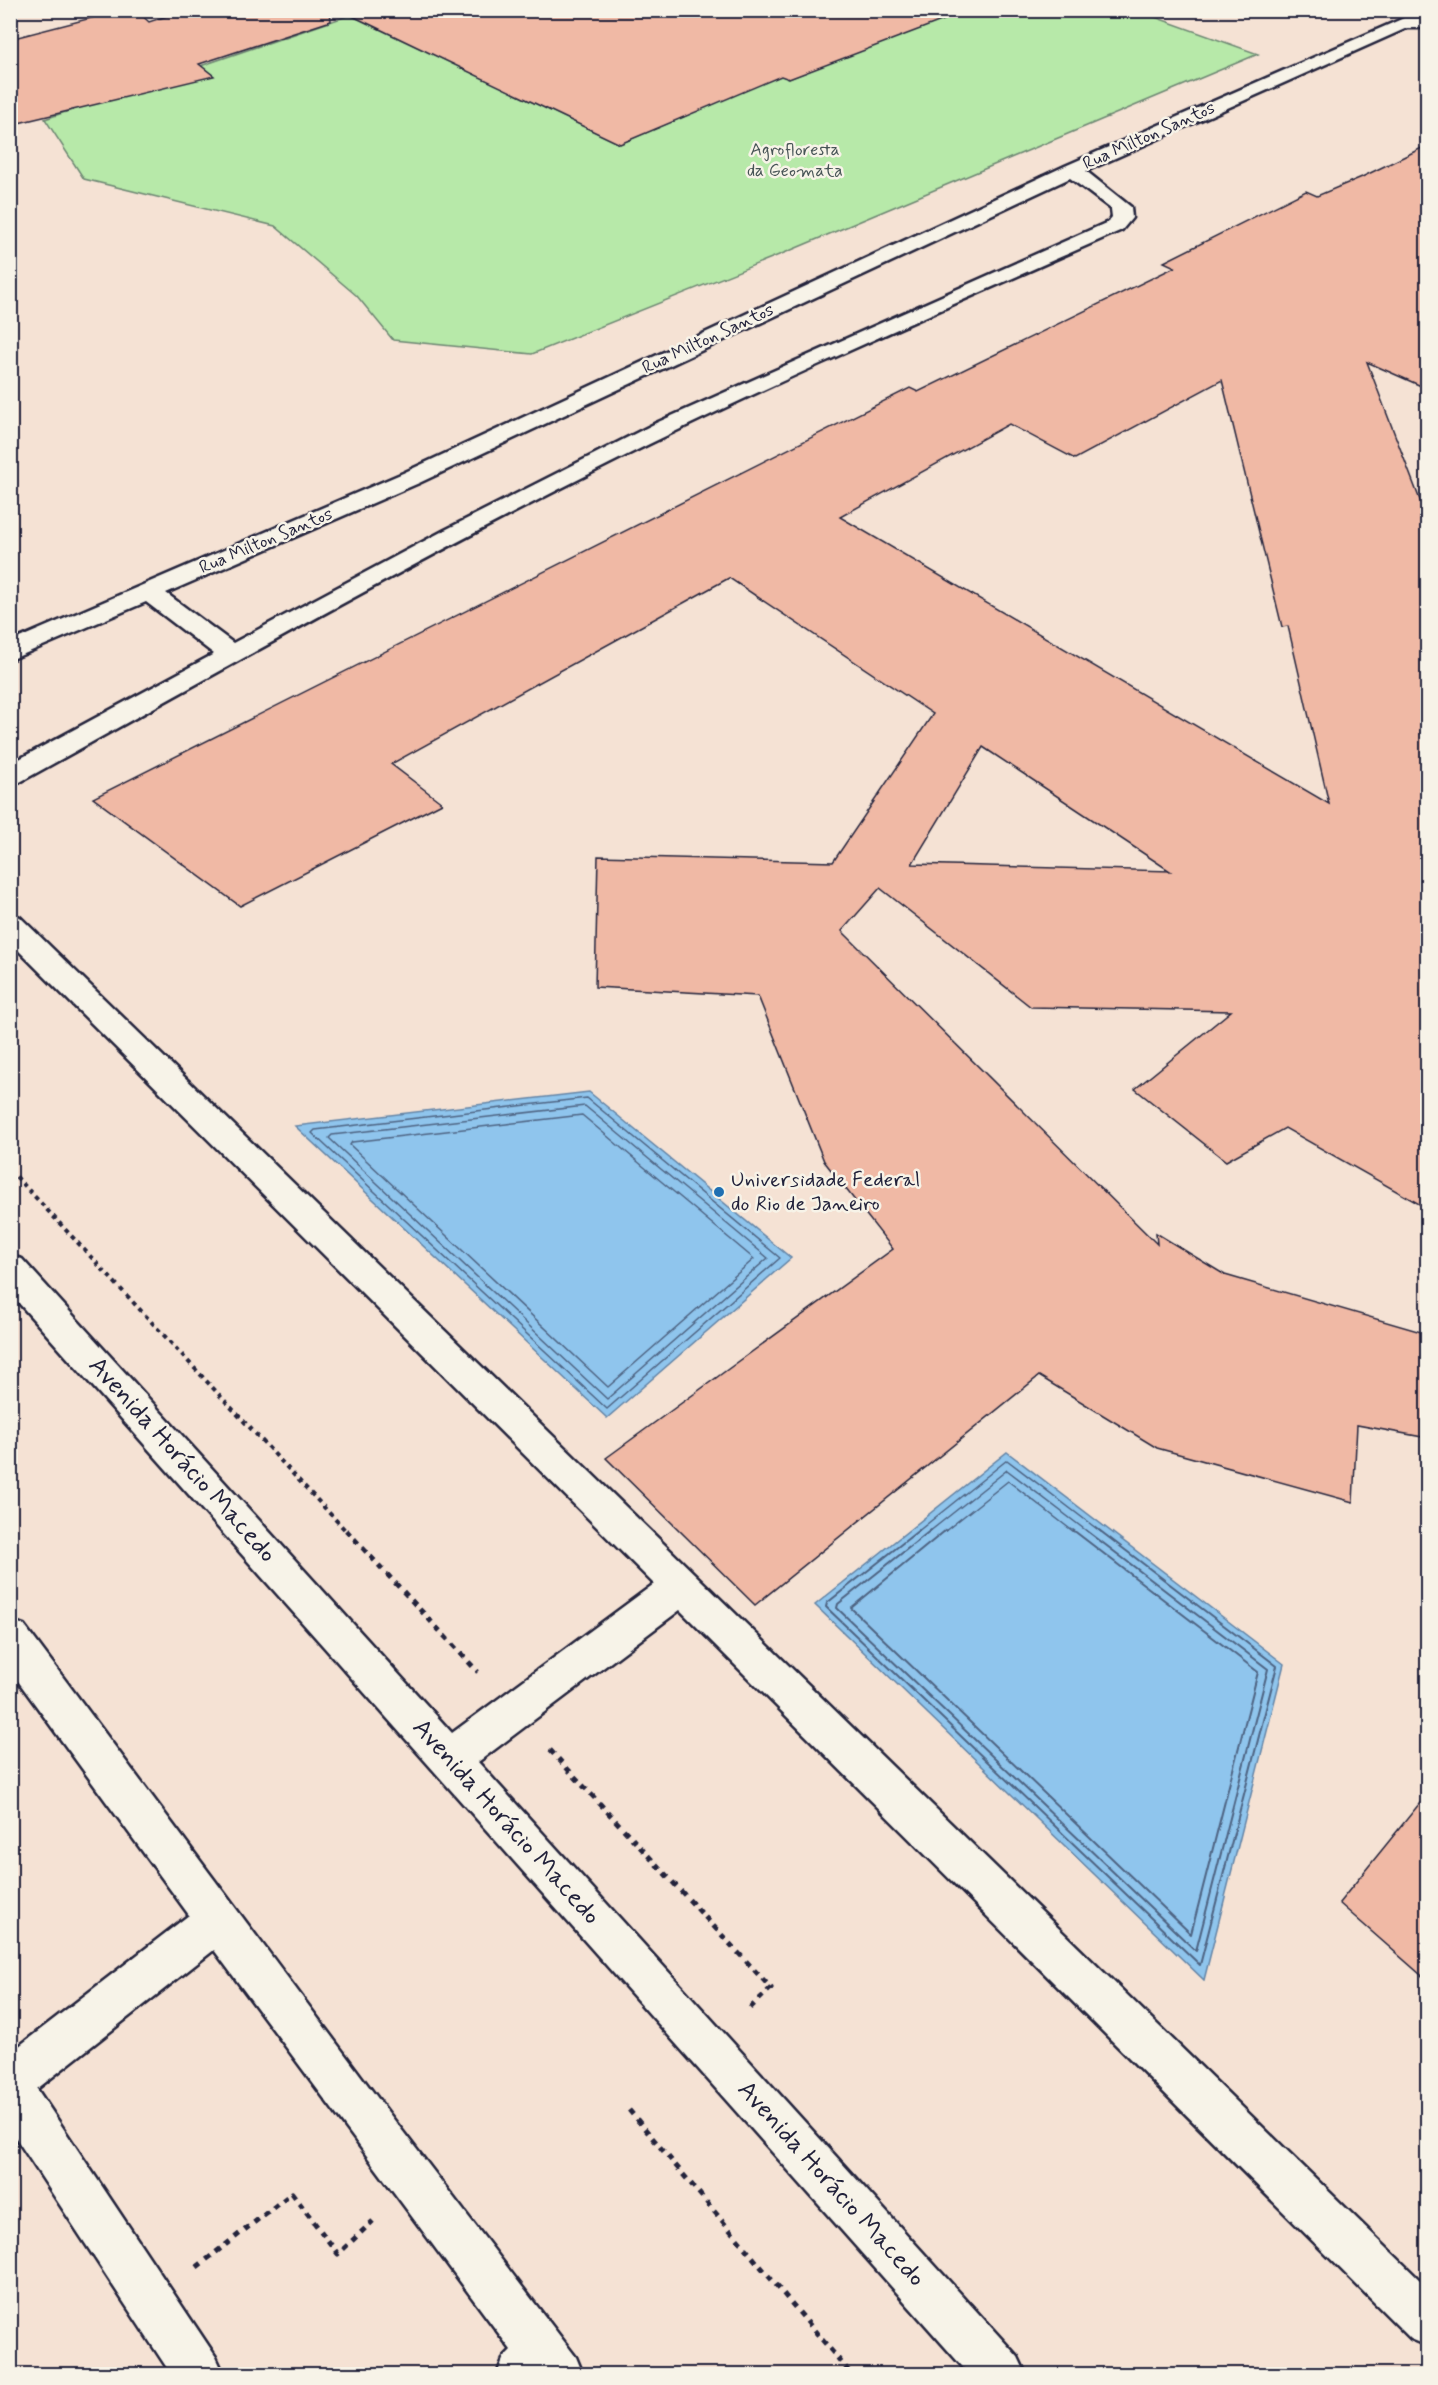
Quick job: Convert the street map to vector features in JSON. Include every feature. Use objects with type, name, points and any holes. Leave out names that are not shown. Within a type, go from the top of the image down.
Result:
[{"type":"street","name":"Rua Milton Santos","points":[[10,652],[411,478],[1401,17],[1428,23]]},
{"type":"street","points":[[10,776],[601,459],[759,384],[1115,226],[1122,218],[1121,207],[1072,170]]},
{"type":"street","points":[[149,592],[232,655]]},
{"type":"street","points":[[10,924],[1428,2322]]},
{"type":"street","name":"Avenida Horácio Macedo","points":[[10,1269],[1001,2374]]},
{"type":"street","points":[[450,1760],[683,1585]]},
{"type":"street","points":[[10,1638],[415,2182],[541,2368]]},
{"type":"street","points":[[10,2082],[219,1919]]},
{"type":"street","points":[[10,2088],[199,2374]]},
{"type":"path","points":[[10,1170],[771,1988],[709,2048]]},
{"type":"path","points":[[629,2110],[851,2374]]},
{"type":"path","points":[[151,2302],[292,2193],[338,2254],[415,2182]]},
{"type":"shaded area","name":"Universidade Federal do Rio de Janeiro","points":[[11,11],[1427,11],[1427,2374],[11,2374]]},
{"type":"green space","name":"Agrofloresta da Geomata","points":[[958,10],[1138,11],[1258,54],[789,251],[532,354],[393,340],[357,296],[275,226],[84,179],[45,119],[350,15],[620,144],[716,103],[633,11],[789,79]]},
{"type":"water","points":[[589,1092],[791,1258],[607,1418],[295,1126]]},
{"type":"water","points":[[1007,1452],[1284,1664],[1204,1980],[815,1605]]},
{"type":"building","points":[[122,10],[136,10],[149,22],[185,10],[330,10],[331,21],[199,64],[214,76],[10,125],[10,39]]},
{"type":"building","points":[[340,10],[956,10],[957,15],[789,79],[781,76],[620,144]]},
{"type":"building","points":[[1428,145],[1428,389],[1367,362],[1428,521],[1428,1209],[1285,1128],[1226,1161],[1135,1089],[1231,1011],[1031,1007],[880,888],[842,931],[1157,1244],[1156,1233],[1225,1275],[1428,1334],[1428,1438],[1357,1425],[1353,1502],[1157,1448],[1039,1376],[755,1605],[606,1458],[893,1249],[824,1161],[758,996],[595,987],[598,856],[833,862],[933,714],[729,578],[391,764],[442,803],[240,906],[93,798],[910,388],[918,392],[1175,267],[1164,262],[1306,191],[1317,196]],"holes":[[[1222,380],[1282,627],[1288,626],[1329,804],[840,517],[1009,424],[1075,459]],[[983,747],[1170,871],[912,864]]]},
{"type":"building","points":[[1428,1793],[1428,1981],[1339,1903]]},
{"type":"place","name":"Universidade Federal do Rio de Janeiro","points":[[719,1192]]}]
